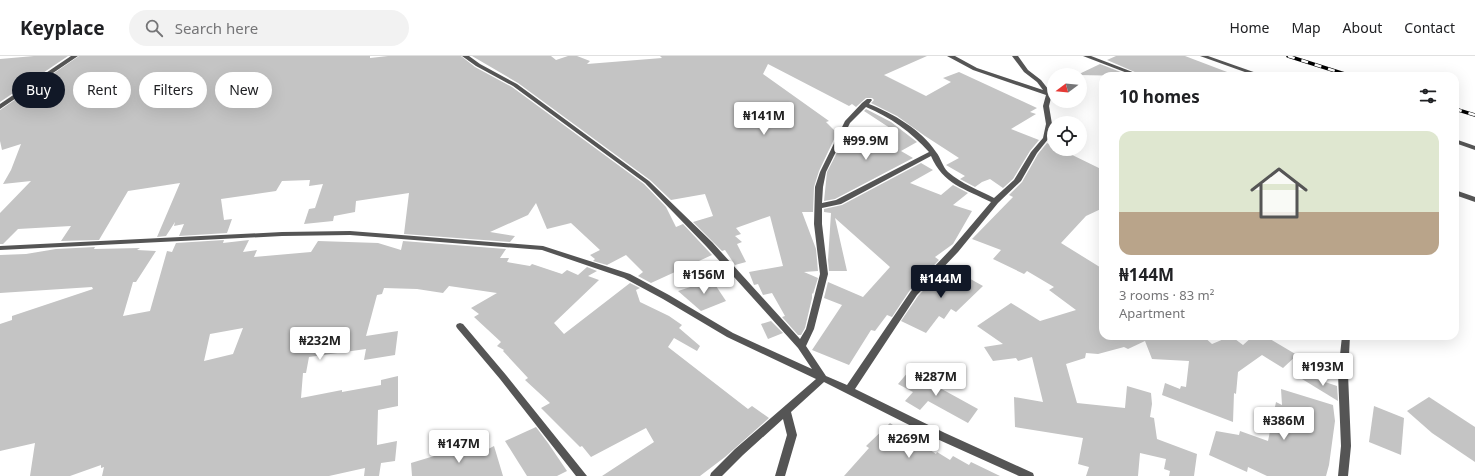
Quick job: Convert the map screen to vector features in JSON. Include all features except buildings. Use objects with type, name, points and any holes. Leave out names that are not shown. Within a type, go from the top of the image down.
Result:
[{"type":"street","points":[[0,107],[75,56]]},
{"type":"street","points":[[466,56],[478,65],[515,85],[647,182],[709,244],[801,346],[823,378]]},
{"type":"street","points":[[950,56],[960,60],[974,69],[1047,93]]},
{"type":"street","points":[[1015,56],[1026,71],[1039,81],[1047,91]]},
{"type":"street","points":[[1086,56],[1129,72]]},
{"type":"street","points":[[1203,56],[1250,72]]},
{"type":"street","points":[[801,346],[810,329],[824,274],[818,224],[820,187],[823,172],[847,122],[867,102],[898,120],[914,132],[933,152],[936,162],[942,170],[995,201]]},
{"type":"street","points":[[849,390],[914,294],[956,250],[995,201],[1017,181],[1034,152],[1046,138],[1049,124],[1046,106],[1047,102]]},
{"type":"street","points":[[1459,142],[1475,148]]},
{"type":"street","points":[[819,206],[838,202],[933,152]]},
{"type":"street","points":[[1459,194],[1475,200]]},
{"type":"street","points":[[0,248],[282,234],[350,233],[544,248],[627,276],[730,335],[849,390],[941,436],[1029,476]]},
{"type":"street","points":[[460,326],[582,476]]},
{"type":"street","points":[[1343,476],[1346,446],[1343,374],[1346,340]]},
{"type":"street","points":[[715,476],[739,452],[823,378]]},
{"type":"street","points":[[780,476],[792,435],[786,412]]},
{"type":"railway","points":[[1288,56],[1338,72]]},
{"type":"railway","points":[[1459,110],[1475,115]]}]
